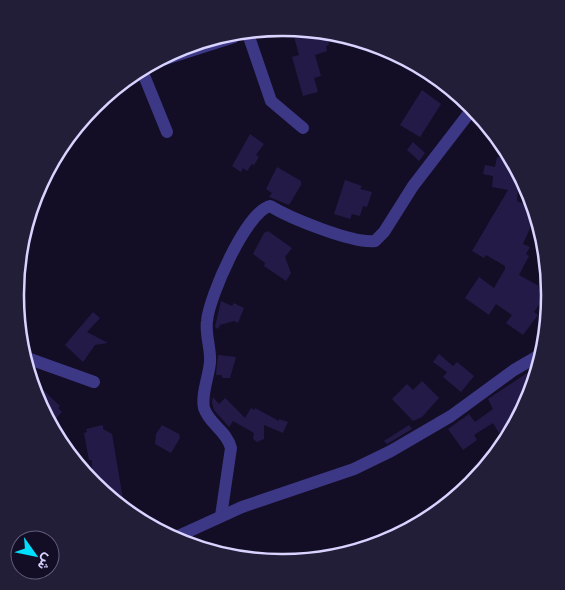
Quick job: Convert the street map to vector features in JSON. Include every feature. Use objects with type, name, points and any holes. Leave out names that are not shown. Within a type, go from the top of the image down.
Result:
[{"type":"street","points":[[249,38],[271,101],[303,128]]},
{"type":"street","points":[[144,77],[167,132]]},
{"type":"street","points":[[221,516],[231,448],[229,441],[208,417],[205,409],[210,355],[206,324],[214,292],[241,237],[259,214],[270,206],[290,216],[360,241],[375,241],[384,232],[413,186],[468,115]]},
{"type":"street","points":[[183,534],[221,516],[354,469],[391,451],[452,416],[514,370],[533,359]]},
{"type":"street","points":[[32,360],[94,382]]},
{"type":"building","points":[[294,37],[328,40],[327,51],[315,55],[321,76],[314,78],[318,92],[303,96],[292,57],[299,55]]},
{"type":"building","points":[[422,90],[441,104],[420,137],[400,125]]},
{"type":"building","points":[[250,134],[264,144],[256,155],[259,157],[254,165],[252,164],[247,171],[243,168],[241,172],[232,166]]},
{"type":"building","points":[[413,142],[425,153],[419,161],[407,150]]},
{"type":"building","points":[[497,157],[502,157],[518,188],[517,201],[525,205],[532,226],[523,244],[530,247],[526,254],[529,256],[519,275],[539,286],[541,302],[534,312],[538,315],[523,335],[506,323],[512,315],[496,304],[489,315],[465,298],[479,277],[494,288],[505,269],[505,266],[486,255],[484,258],[472,251],[508,190],[492,187],[493,176],[483,174],[485,165],[495,167]]},
{"type":"building","points":[[277,167],[301,181],[301,185],[289,205],[269,197],[272,193],[266,189]]},
{"type":"building","points":[[345,180],[362,186],[360,189],[372,192],[367,207],[363,206],[360,216],[352,214],[350,219],[334,214]]},
{"type":"building","points":[[268,231],[292,248],[285,257],[291,273],[286,281],[264,266],[265,263],[253,254],[264,233]]},
{"type":"building","points":[[221,301],[232,306],[234,303],[244,308],[238,323],[234,321],[220,325],[218,329],[215,327]]},
{"type":"building","points":[[93,312],[100,318],[87,332],[108,343],[95,345],[83,362],[65,345]]},
{"type":"building","points":[[439,354],[453,366],[457,362],[474,376],[461,392],[443,377],[447,372],[433,362]]},
{"type":"building","points":[[218,355],[236,357],[230,378],[222,378],[222,375],[216,375]]},
{"type":"building","points":[[530,371],[522,394],[503,430],[499,433],[493,423],[474,435],[477,440],[463,450],[448,429],[469,414],[475,422],[493,409],[488,399]]},
{"type":"building","points":[[422,381],[439,398],[422,417],[413,421],[392,399],[407,384],[413,390]]},
{"type":"building","points":[[41,388],[60,406],[58,408],[62,412],[55,419]]},
{"type":"building","points":[[213,397],[219,404],[225,398],[245,418],[251,408],[254,410],[255,408],[279,421],[279,419],[288,422],[283,433],[264,425],[264,439],[257,442],[253,439],[254,433],[233,421],[229,427],[214,410]]},
{"type":"building","points":[[103,425],[103,429],[112,434],[123,498],[92,470],[92,460],[89,460],[84,433],[87,432],[86,429]]},
{"type":"building","points":[[162,425],[179,434],[180,438],[171,453],[155,444],[156,434]]},
{"type":"building","points":[[409,425],[412,429],[387,444],[384,441]]}]
